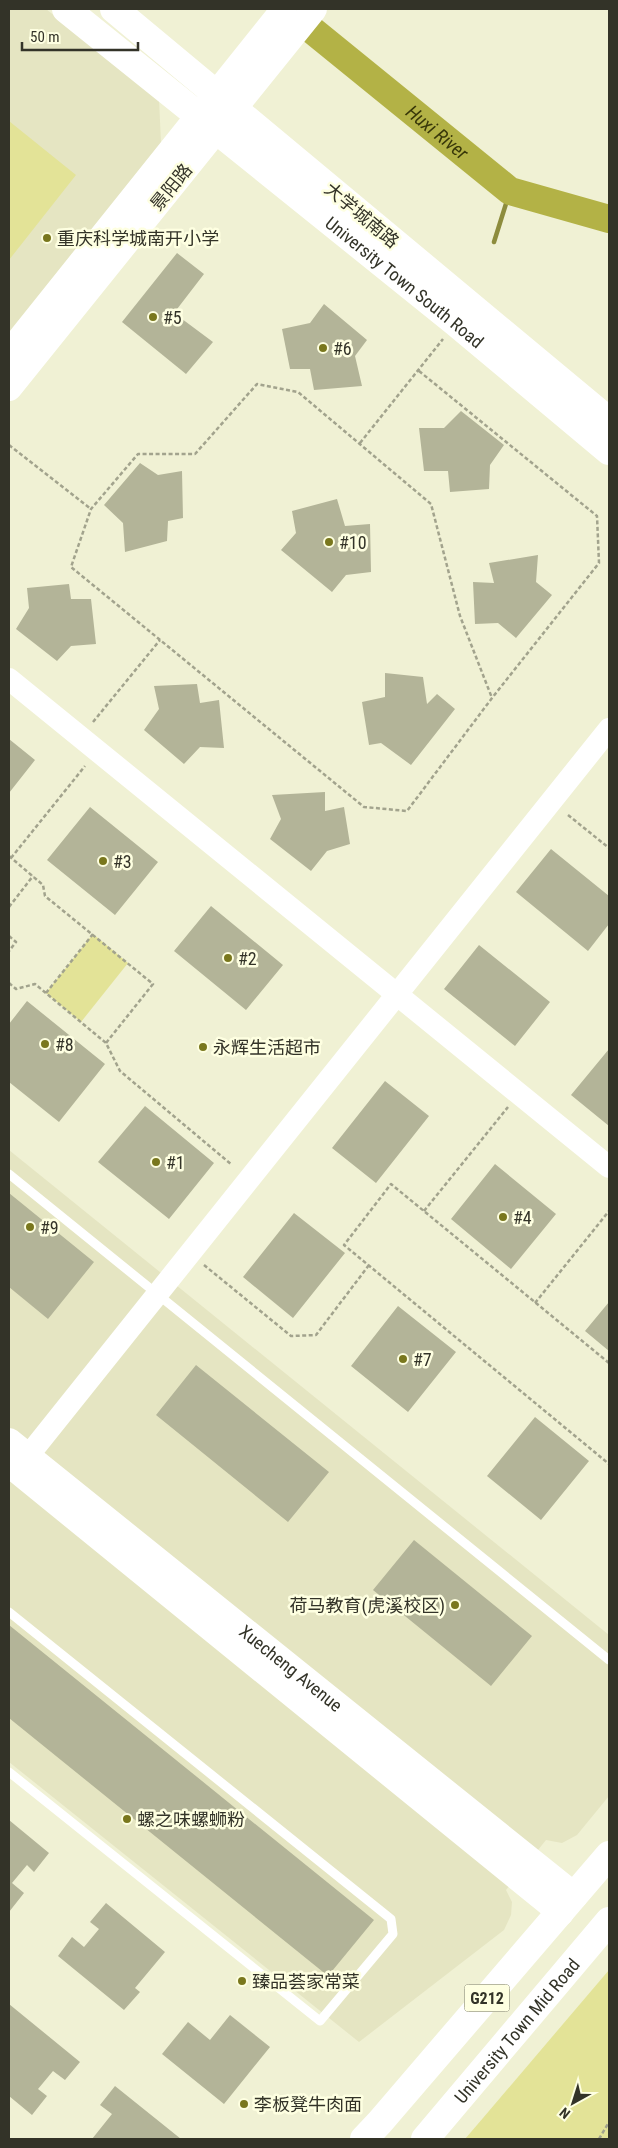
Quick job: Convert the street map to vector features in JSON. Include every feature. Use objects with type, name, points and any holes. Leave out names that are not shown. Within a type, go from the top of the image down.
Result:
[{"type":"main road","points":[[66,9],[216,112]]},
{"type":"main road","name":"大学城南路","points":[[114,9],[216,112],[609,421]]},
{"type":"main road","name":"景阳路","points":[[269,47],[284,9]]},
{"type":"main road","name":"景阳路","points":[[9,353],[216,112],[269,47],[314,9]]},
{"type":"main road","name":"景阳路","points":[[9,388],[216,112]]},
{"type":"main road","name":"University Town South Road","points":[[216,112],[455,322],[609,451]]},
{"type":"main road","name":"Xuecheng Avenue","points":[[14,1461],[568,1904]]},
{"type":"main road","name":"G212","points":[[364,2139],[609,1855]]},
{"type":"main road","name":"University Town Mid Road","points":[[425,2139],[609,1921]]},
{"type":"street","points":[[9,679],[609,1167]]},
{"type":"street","points":[[14,1461],[158,1294],[609,729]]},
{"type":"lane","points":[[9,1174],[609,1660]]},
{"type":"lane","points":[[9,1612],[391,1919],[393,1934],[320,2021],[9,1772]]},
{"type":"path","points":[[360,443],[419,371],[455,322]]},
{"type":"path","points":[[419,371],[597,516],[599,564],[492,698],[407,811],[364,807],[71,567],[91,509],[138,454],[195,454],[257,384],[298,392],[431,504],[460,616],[492,698]]},
{"type":"path","points":[[9,445],[91,509]]},
{"type":"path","points":[[106,1043],[153,984],[45,896],[43,885],[10,857],[160,640]]},
{"type":"path","points":[[568,815],[609,848]]},
{"type":"path","points":[[9,907],[33,876]]},
{"type":"path","points":[[46,993],[93,934]]},
{"type":"path","points":[[9,936],[16,942],[9,951]]},
{"type":"path","points":[[9,983],[16,989],[35,984],[46,993],[106,1043],[120,1071],[232,1166]]},
{"type":"path","points":[[424,1211],[519,1094]]},
{"type":"path","points":[[609,1363],[391,1184],[344,1245],[609,1464]]},
{"type":"path","points":[[535,1303],[609,1211]]},
{"type":"path","points":[[190,1254],[291,1336],[316,1335],[369,1265]]},
{"type":"path","points":[[599,2139],[609,2122]]},
{"type":"shaded area","name":"重庆科学城南开小学","points":[[9,9],[46,9],[159,99],[161,143],[9,332]]},
{"type":"shaded area","points":[[9,121],[76,175],[9,260]]},
{"type":"shaded area","points":[[93,934],[128,963],[81,1022],[46,993]]},
{"type":"shaded area","points":[[9,1150],[609,1635],[609,1796],[577,1835],[562,1843],[546,1840],[506,1890],[512,1902],[511,1915],[504,1930],[359,2042],[9,1762]]},
{"type":"shaded area","points":[[609,1970],[609,2139],[465,2139],[483,2118]]},
{"type":"building","name":"#5","points":[[177,253],[204,274],[174,313],[213,342],[186,374],[122,322]]},
{"type":"building","name":"#6","points":[[324,304],[367,340],[355,356],[362,386],[314,390],[310,369],[290,369],[282,329],[310,323]]},
{"type":"building","points":[[461,411],[504,445],[490,465],[489,489],[450,492],[448,471],[424,471],[419,428],[444,428]]},
{"type":"building","points":[[140,463],[158,475],[182,471],[183,518],[168,521],[167,541],[125,552],[123,523],[104,505]]},
{"type":"building","name":"#10","points":[[337,499],[345,526],[370,524],[371,572],[346,575],[332,592],[281,550],[296,533],[292,511]]},
{"type":"building","points":[[538,555],[536,582],[552,595],[516,638],[498,623],[475,624],[473,582],[494,583],[489,563]]},
{"type":"building","points":[[69,584],[71,599],[91,599],[96,644],[71,646],[57,661],[16,629],[29,608],[27,588]]},
{"type":"building","points":[[385,673],[423,677],[427,704],[437,694],[455,709],[411,765],[381,743],[369,745],[362,702],[385,697]]},
{"type":"building","points":[[197,684],[200,703],[219,700],[224,748],[200,747],[184,764],[144,730],[159,709],[154,686]]},
{"type":"building","points":[[9,739],[35,760],[9,793]]},
{"type":"building","points":[[325,792],[325,811],[344,807],[350,844],[327,851],[311,871],[270,839],[281,819],[272,795]]},
{"type":"building","name":"#3","points":[[90,807],[158,862],[115,915],[47,860]]},
{"type":"building","points":[[551,849],[609,896],[609,924],[588,951],[516,892]]},
{"type":"building","name":"#2","points":[[211,906],[283,965],[246,1010],[174,951]]},
{"type":"building","points":[[479,945],[550,1002],[515,1046],[444,989]]},
{"type":"building","name":"#8","points":[[27,1001],[105,1064],[59,1122],[9,1082],[9,1024]]},
{"type":"building","points":[[609,1049],[609,1126],[571,1095]]},
{"type":"building","points":[[385,1081],[429,1116],[376,1183],[332,1148]]},
{"type":"building","name":"#1","points":[[145,1106],[214,1163],[169,1219],[98,1162]]},
{"type":"building","name":"#4","points":[[495,1164],[556,1214],[511,1269],[451,1219]]},
{"type":"building","name":"#9","points":[[9,1193],[94,1262],[48,1319],[9,1287]]},
{"type":"building","points":[[294,1213],[345,1253],[293,1318],[243,1277]]},
{"type":"building","points":[[609,1302],[609,1351],[585,1331]]},
{"type":"building","name":"#7","points":[[398,1306],[456,1352],[408,1412],[351,1366]]},
{"type":"building","points":[[196,1365],[329,1472],[288,1522],[156,1415]]},
{"type":"building","points":[[535,1417],[589,1461],[541,1520],[487,1476]]},
{"type":"building","points":[[414,1540],[532,1636],[491,1686],[373,1590]]},
{"type":"building","points":[[9,1625],[374,1920],[328,1976],[9,1718]]},
{"type":"building","points":[[9,1820],[49,1853],[34,1872],[27,1865],[12,1883],[24,1893],[9,1912]]},
{"type":"building","points":[[106,1903],[165,1952],[135,1988],[140,1992],[124,2010],[58,1956],[72,1937],[84,1947],[99,1929],[90,1922]]},
{"type":"building","points":[[9,2004],[80,2062],[65,2080],[53,2071],[38,2089],[47,2096],[32,2115],[9,2096]]},
{"type":"building","points":[[230,2015],[270,2047],[224,2104],[162,2054],[188,2022],[210,2040]]},
{"type":"building","points":[[115,2086],[181,2139],[92,2139],[112,2114],[100,2105]]},
{"type":"waterway","name":"Huxi River","points":[[286,9],[510,191],[609,219]]},
{"type":"waterway","points":[[494,242],[510,191]]},
{"type":"place","name":"重庆科学城南开小学","points":[[47,238]]},
{"type":"place","name":"#5","points":[[153,317]]},
{"type":"place","name":"#6","points":[[323,348]]},
{"type":"place","name":"#10","points":[[329,542]]},
{"type":"place","name":"#3","points":[[103,861]]},
{"type":"place","name":"#2","points":[[228,958]]},
{"type":"place","name":"#8","points":[[45,1044]]},
{"type":"place","name":"永辉生活超市","points":[[203,1047]]},
{"type":"place","name":"#1","points":[[156,1162]]},
{"type":"place","name":"#4","points":[[503,1217]]},
{"type":"place","name":"#9","points":[[30,1227]]},
{"type":"place","name":"#7","points":[[403,1359]]},
{"type":"place","name":"荷马教育(虎溪校区)","points":[[455,1605]]},
{"type":"place","name":"螺之味螺蛳粉","points":[[127,1819]]},
{"type":"place","name":"臻品荟家常菜","points":[[242,1981]]},
{"type":"place","name":"李板凳牛肉面","points":[[244,2104]]}]
